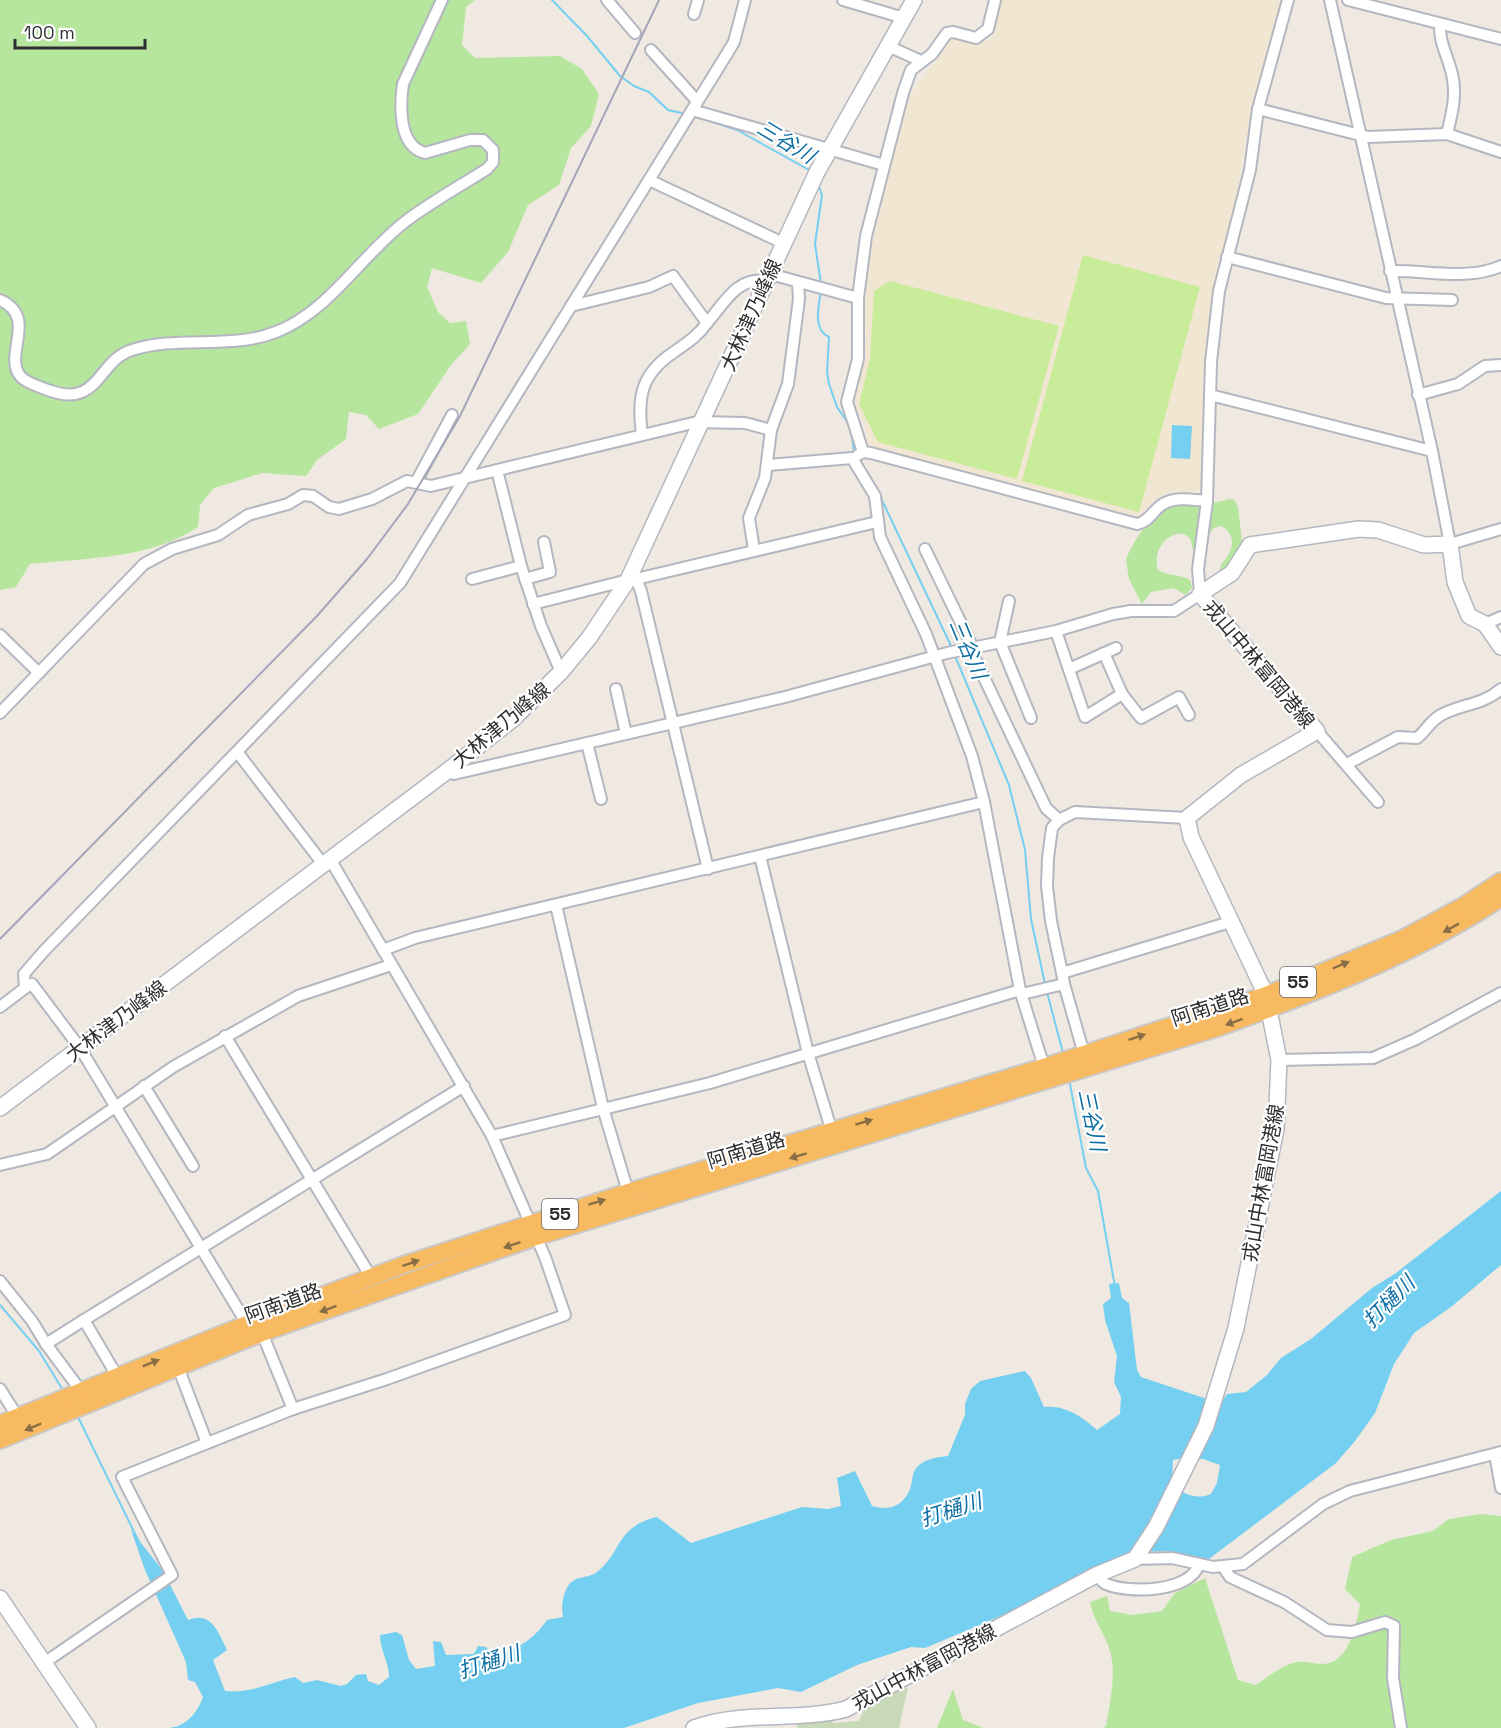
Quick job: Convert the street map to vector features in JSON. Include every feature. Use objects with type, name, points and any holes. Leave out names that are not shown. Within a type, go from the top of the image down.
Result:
[{"type":"highway","name":"阿南道路","points":[[1268,1002],[1400,940],[1463,906],[1501,881]]},
{"type":"highway","name":"阿南道路","points":[[0,1440],[117,1376],[371,1277],[533,1230],[1268,1002],[1407,952],[1501,898]]},
{"type":"highway","name":"阿南道路","points":[[81,1396],[178,1367],[628,1192],[1051,1069]]},
{"type":"highway","name":"阿南道路","points":[[0,1424],[17,1416],[62,1407]]},
{"type":"main road","name":"大林津乃峰線","points":[[0,1108],[446,772],[513,718],[561,672],[632,579],[814,177],[914,0]]},
{"type":"main road","name":"戎山中林富岡港線","points":[[694,1728],[730,1719],[828,1714],[846,1709],[1096,1575],[1136,1557],[1156,1527],[1216,1398],[1236,1328],[1276,1129],[1279,1060],[1268,1002],[1191,837],[1187,818],[1241,775],[1317,731],[1200,594],[1232,573],[1245,549],[1258,542],[1369,529],[1424,545],[1450,544]]},
{"type":"main road","points":[[1450,544],[1455,582],[1468,616],[1485,624],[1501,647]]},
{"type":"main road","points":[[0,1598],[86,1727]]},
{"type":"street","points":[[0,300],[9,305],[17,316],[16,362],[19,374],[29,382],[48,390],[70,394],[96,384],[113,360],[131,350],[165,344],[254,338],[276,332],[302,318],[320,305],[373,249],[406,220],[493,162],[492,147],[483,140],[470,140],[424,153],[412,146],[405,133],[401,98],[403,84],[442,0]]},
{"type":"street","points":[[607,0],[635,33]]},
{"type":"street","points":[[694,14],[698,0]]},
{"type":"street","points":[[25,988],[24,974],[44,951],[400,583],[734,42],[745,0]]},
{"type":"street","points":[[843,0],[904,18]]},
{"type":"street","points":[[995,0],[988,30],[976,38],[953,32],[947,33],[932,54],[911,70],[866,236],[858,298],[859,350],[847,402],[857,455],[875,496],[880,537],[934,657],[972,756],[984,802],[1024,992],[1051,1069]]},
{"type":"street","points":[[446,772],[454,774],[673,723],[850,681],[947,653],[1056,631],[1131,610],[1174,612],[1200,594],[1198,569],[1207,501],[1210,395],[1219,291],[1250,170],[1258,109],[1288,0]]},
{"type":"street","points":[[1330,0],[1432,451],[1450,544],[1501,529]]},
{"type":"street","points":[[1348,0],[1501,39]]},
{"type":"street","points":[[1440,24],[1441,44],[1452,74],[1455,93],[1446,134]]},
{"type":"street","points":[[888,46],[921,61]]},
{"type":"street","points":[[651,50],[691,111],[884,165]]},
{"type":"street","points":[[1258,109],[1360,135],[1384,137],[1446,134],[1501,152]]},
{"type":"street","points":[[649,180],[783,243]]},
{"type":"street","points":[[1227,257],[1396,298],[1452,300]]},
{"type":"street","points":[[1390,271],[1466,274],[1491,271],[1501,266]]},
{"type":"street","points":[[571,306],[649,287],[669,276],[674,276],[706,324]]},
{"type":"street","points":[[642,434],[639,412],[641,394],[651,372],[659,362],[700,333],[739,285],[768,277],[858,298]]},
{"type":"street","points":[[754,550],[749,518],[768,465],[771,430],[788,384],[799,299],[798,283]]},
{"type":"street","points":[[1418,395],[1458,384],[1485,366],[1501,364]]},
{"type":"street","points":[[1210,395],[1432,451]]},
{"type":"street","points":[[416,482],[452,415]]},
{"type":"street","points":[[0,713],[144,564],[172,549],[218,535],[248,515],[288,504],[297,497],[313,496],[329,507],[339,509],[372,499],[407,481],[431,486],[642,434],[703,422],[745,423],[771,430]]},
{"type":"street","points":[[768,465],[857,455],[1137,524],[1144,523],[1164,503],[1170,501],[1207,501]]},
{"type":"street","points":[[497,470],[525,579],[561,672]]},
{"type":"street","points":[[533,604],[877,522]]},
{"type":"street","points":[[525,579],[550,572],[544,542]]},
{"type":"street","points":[[925,549],[968,649],[1037,785],[1046,808],[1059,820]]},
{"type":"street","points":[[472,579],[521,566]]},
{"type":"street","points":[[632,579],[673,723],[708,869]]},
{"type":"street","points":[[1009,601],[1000,642],[1031,718]]},
{"type":"street","points":[[1485,624],[1501,617]]},
{"type":"street","points":[[1056,631],[1085,717],[1122,694]]},
{"type":"street","points":[[0,635],[39,673]]},
{"type":"street","points":[[1069,669],[1116,648]]},
{"type":"street","points":[[1104,653],[1122,694],[1141,718],[1179,698],[1190,715]]},
{"type":"street","points":[[616,688],[626,734]]},
{"type":"street","points":[[1347,764],[1398,737],[1417,738],[1429,724],[1442,715],[1484,702],[1501,689]]},
{"type":"street","points":[[1317,731],[1378,802]]},
{"type":"street","points":[[587,743],[601,799]]},
{"type":"street","points":[[44,1663],[172,1575],[122,1477],[293,1409],[376,1383],[566,1315],[533,1230],[492,1136],[464,1086],[383,951],[326,862],[238,753]]},
{"type":"street","points":[[383,951],[415,938],[984,802]]},
{"type":"street","points":[[1083,1059],[1061,981],[1051,921],[1047,886],[1052,828],[1059,820],[1075,812],[1187,818]]},
{"type":"street","points":[[760,856],[808,1053],[832,1132]]},
{"type":"street","points":[[556,905],[603,1108],[628,1192]]},
{"type":"street","points":[[492,1136],[710,1083],[1024,992],[1230,922]]},
{"type":"street","points":[[0,1165],[47,1154],[144,1086],[225,1036],[298,996],[391,965]]},
{"type":"street","points":[[0,1007],[32,984],[80,1048],[247,1324],[262,1333],[293,1409]]},
{"type":"street","points":[[1279,1060],[1373,1058],[1416,1039],[1501,993]]},
{"type":"street","points":[[225,1036],[371,1277]]},
{"type":"street","points":[[144,1086],[193,1166]]},
{"type":"street","points":[[46,1344],[464,1086]]},
{"type":"street","points":[[0,1281],[32,1321],[81,1396]]},
{"type":"street","points":[[84,1320],[117,1376]]},
{"type":"street","points":[[178,1367],[207,1443]]},
{"type":"street","points":[[0,1389],[17,1416]]},
{"type":"street","points":[[1136,1557],[1172,1558],[1224,1568],[1243,1564],[1323,1504],[1350,1491],[1498,1453],[1501,1488]]},
{"type":"street","points":[[1096,1575],[1105,1584],[1140,1589],[1163,1587],[1186,1581],[1197,1571],[1199,1563]]},
{"type":"street","points":[[1224,1568],[1230,1577],[1284,1602],[1327,1630],[1352,1632],[1385,1622],[1394,1626],[1393,1678],[1401,1728]]},
{"type":"shaded area","points":[[1001,0],[1280,0],[1282,4],[1247,133],[1235,203],[1214,284],[1203,389],[1201,487],[1195,492],[1173,491],[1157,497],[1138,517],[868,446],[865,425],[856,409],[855,399],[866,357],[865,297],[873,239],[910,95],[953,38],[976,45],[992,38]]},
{"type":"green space","points":[[0,0],[475,0],[466,7],[462,45],[475,58],[560,56],[582,69],[599,94],[591,126],[571,148],[559,185],[528,205],[508,252],[481,283],[432,268],[427,287],[438,312],[450,323],[466,321],[470,344],[451,365],[418,414],[379,429],[366,415],[349,412],[346,439],[317,460],[306,476],[262,473],[214,488],[200,505],[198,527],[180,538],[139,551],[117,555],[30,564],[16,587],[0,590]]},
{"type":"green space","points":[[1083,255],[1200,287],[1139,512],[1022,481]]},
{"type":"green space","points":[[890,281],[1059,326],[1017,479],[878,442],[859,404],[870,359],[874,291]]},
{"type":"green space","points":[[1234,500],[1238,507],[1242,541],[1225,572],[1220,570],[1221,564],[1231,550],[1232,539],[1221,526],[1214,528],[1194,553],[1191,540],[1185,535],[1173,535],[1162,544],[1158,552],[1158,570],[1190,580],[1192,588],[1185,595],[1174,588],[1151,592],[1142,604],[1129,579],[1126,560],[1145,527],[1159,512],[1173,504],[1208,503]]},
{"type":"green space","points":[[1481,1514],[1501,1516],[1501,1728],[1103,1728],[1106,1726],[1111,1696],[1113,1675],[1111,1655],[1090,1602],[1107,1596],[1110,1611],[1132,1615],[1162,1611],[1175,1593],[1205,1578],[1238,1680],[1256,1685],[1291,1664],[1301,1662],[1325,1664],[1336,1660],[1342,1654],[1351,1638],[1360,1604],[1345,1589],[1352,1557],[1391,1540],[1433,1531],[1449,1519]]},
{"type":"green space","points":[[908,1687],[899,1728],[798,1728],[796,1722],[832,1718],[833,1723],[859,1721],[867,1703]]},
{"type":"green space","points":[[953,1689],[963,1720],[984,1728],[937,1728]]},
{"type":"water","points":[[1172,425],[1192,426],[1190,459],[1171,458]]},
{"type":"water","name":"打樋川","points":[[1501,1191],[1501,1265],[1451,1307],[1414,1333],[1394,1364],[1375,1413],[1336,1463],[1209,1559],[1167,1551],[1130,1552],[1001,1616],[925,1648],[911,1647],[857,1665],[801,1692],[778,1688],[698,1703],[624,1728],[168,1728],[180,1725],[190,1718],[203,1697],[195,1682],[188,1680],[186,1662],[145,1570],[131,1530],[163,1571],[188,1620],[203,1618],[217,1630],[227,1650],[213,1660],[225,1691],[243,1691],[295,1677],[303,1683],[317,1680],[341,1686],[347,1684],[356,1675],[366,1674],[368,1681],[379,1685],[389,1677],[380,1635],[396,1632],[402,1635],[409,1660],[416,1669],[435,1666],[433,1641],[441,1642],[446,1655],[474,1654],[478,1646],[486,1647],[491,1653],[500,1652],[523,1644],[547,1620],[563,1617],[563,1598],[571,1583],[597,1572],[605,1565],[626,1534],[643,1521],[657,1517],[691,1543],[802,1507],[828,1509],[841,1506],[837,1478],[855,1471],[872,1506],[889,1508],[899,1504],[907,1495],[914,1472],[920,1464],[927,1460],[948,1456],[965,1415],[965,1404],[971,1389],[980,1381],[1025,1371],[1031,1378],[1044,1407],[1066,1410],[1079,1416],[1097,1430],[1120,1414],[1121,1397],[1114,1382],[1117,1356],[1105,1320],[1103,1304],[1111,1298],[1109,1284],[1119,1283],[1122,1298],[1129,1303],[1137,1370],[1141,1377],[1210,1400],[1223,1400],[1227,1394],[1246,1392],[1267,1375],[1281,1358],[1311,1339],[1372,1288],[1396,1273]],"holes":[[[1203,1459],[1220,1465],[1217,1483],[1211,1494],[1190,1495],[1172,1483],[1173,1460]]]},
{"type":"waterway","name":"三谷川","points":[[552,0],[587,36],[620,76],[634,86],[649,92],[668,110],[686,114]]},
{"type":"waterway","name":"三谷川","points":[[701,118],[737,130],[811,171]]},
{"type":"waterway","name":"三谷川","points":[[818,184],[822,195],[815,244],[821,284]]},
{"type":"waterway","name":"三谷川","points":[[821,290],[818,323],[820,329],[829,337],[827,372],[829,384],[837,407],[850,426]]},
{"type":"waterway","name":"三谷川","points":[[852,435],[854,453]]},
{"type":"waterway","name":"三谷川","points":[[880,496],[952,648]]},
{"type":"waterway","name":"三谷川","points":[[955,656],[1009,785],[1025,850],[1031,919],[1045,984]]},
{"type":"waterway","name":"三谷川","points":[[1047,992],[1063,1053]]},
{"type":"waterway","name":"三谷川","points":[[1069,1079],[1086,1168],[1098,1191],[1115,1287]]},
{"type":"waterway","points":[[0,1305],[39,1351],[64,1392]]},
{"type":"waterway","points":[[77,1415],[139,1542]]},
{"type":"railway","points":[[0,939],[317,616],[367,559],[408,504],[460,416],[659,0]]}]
